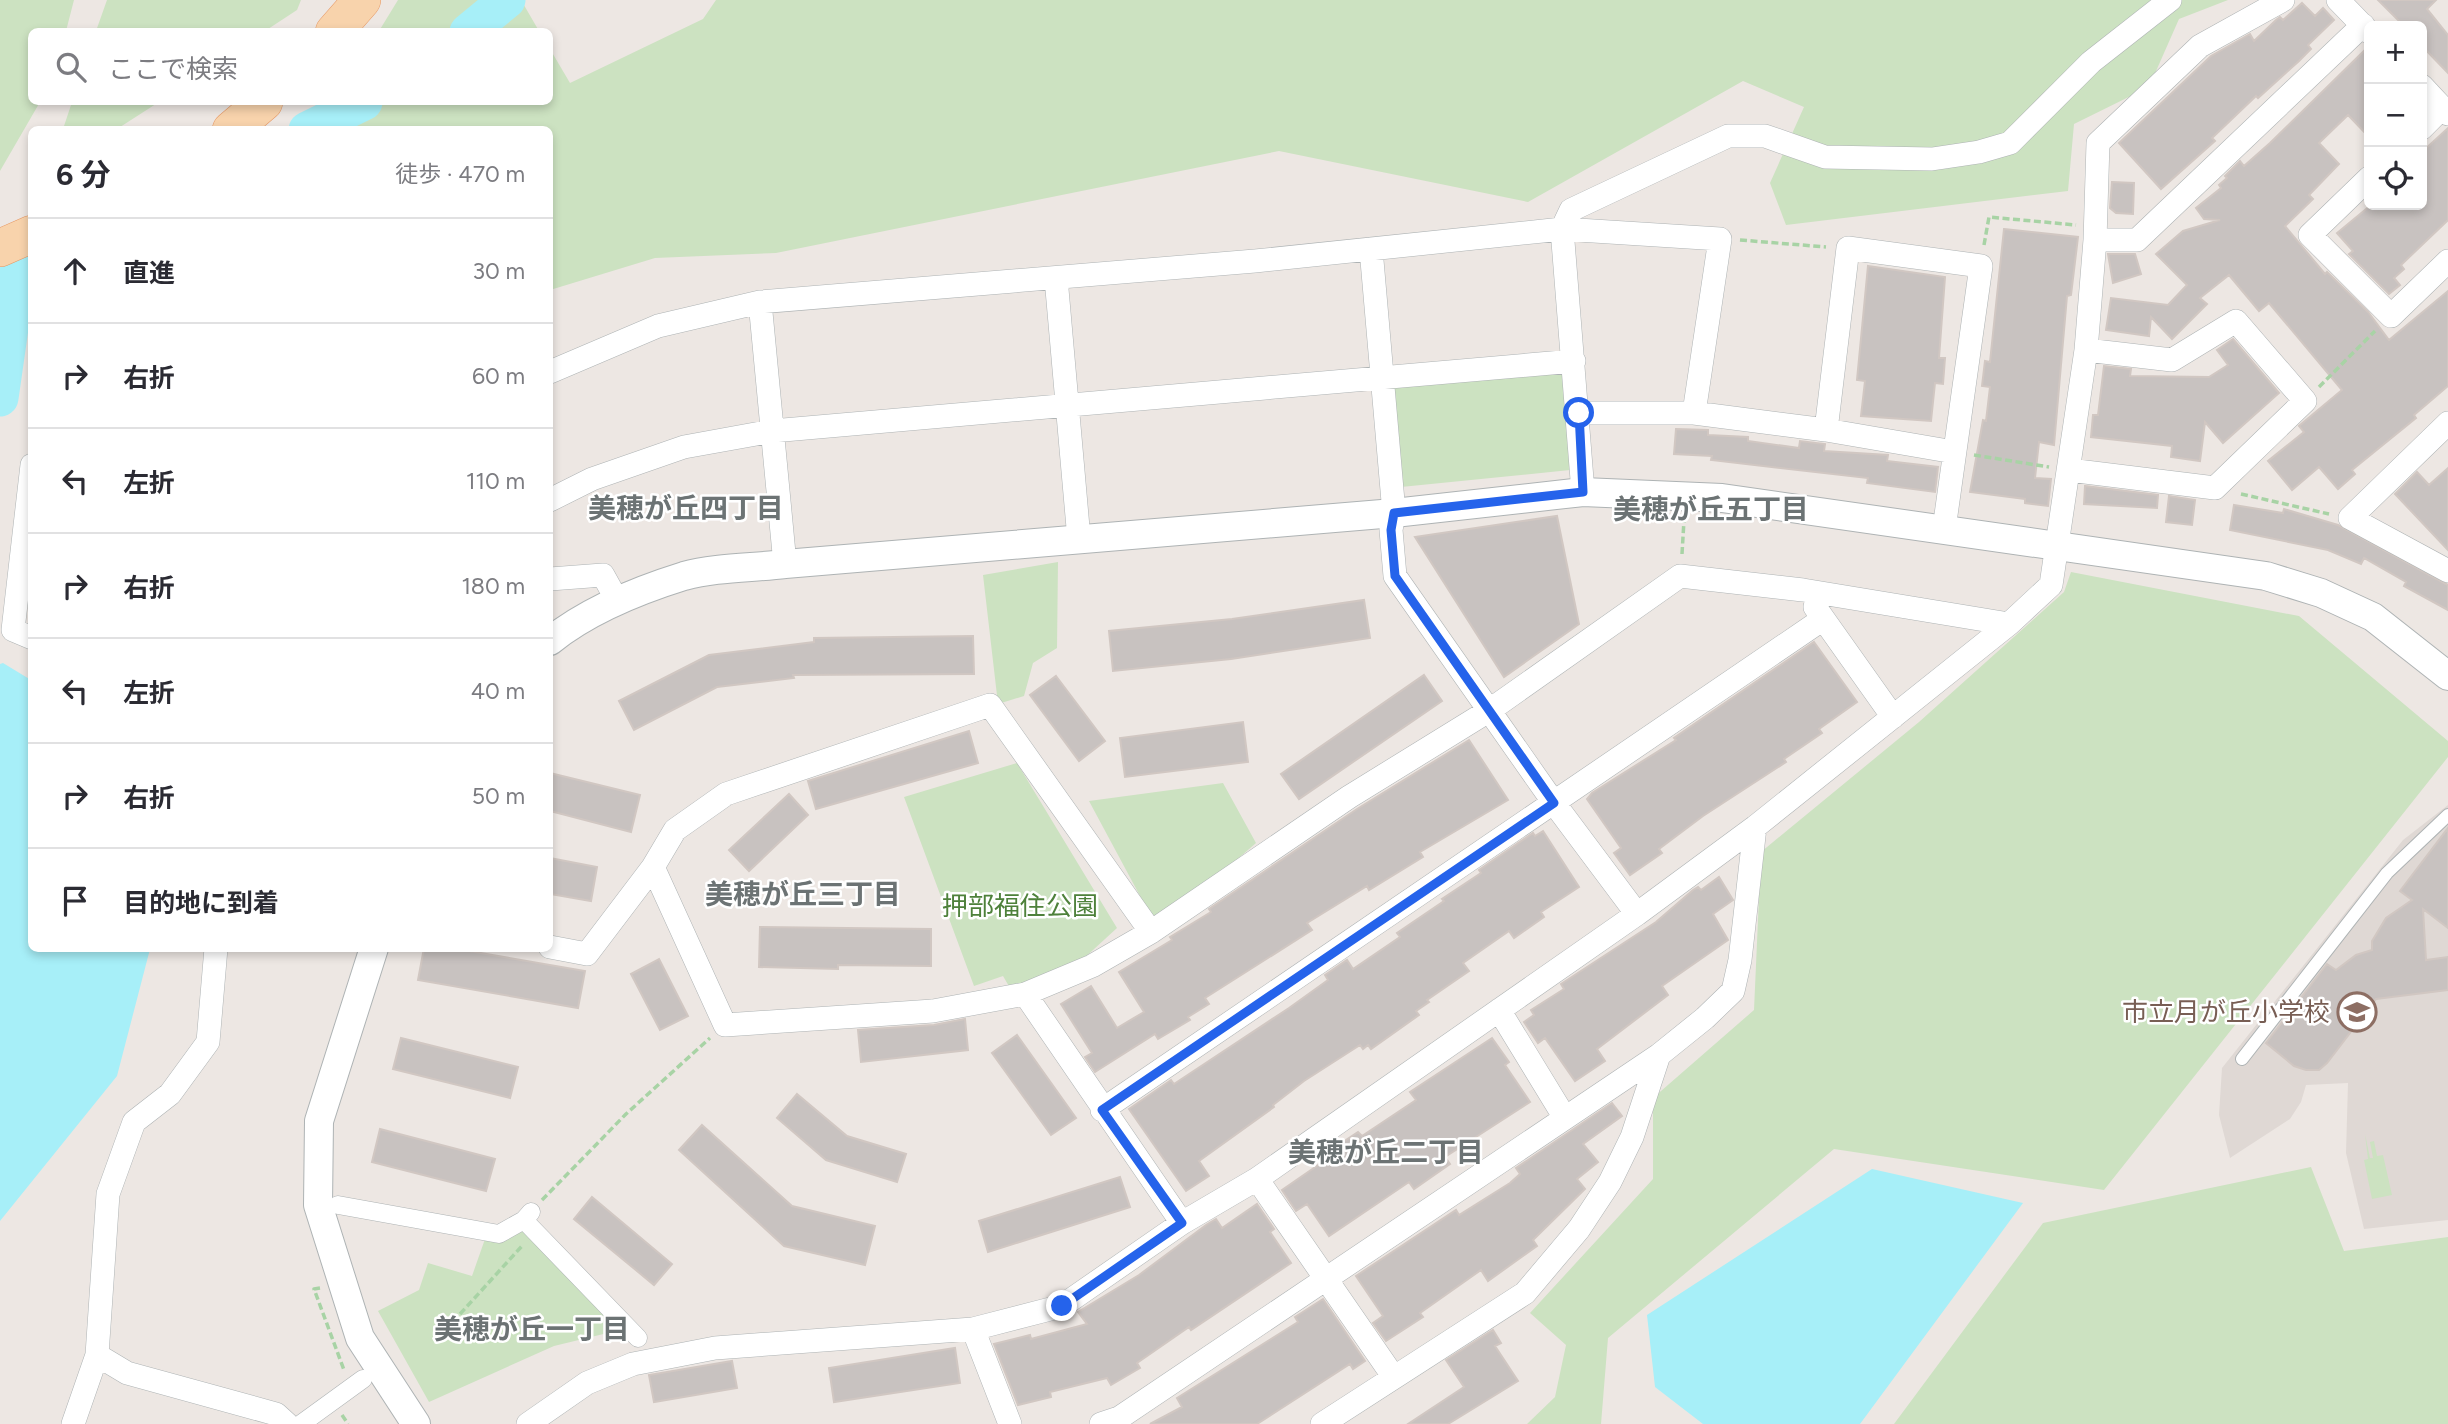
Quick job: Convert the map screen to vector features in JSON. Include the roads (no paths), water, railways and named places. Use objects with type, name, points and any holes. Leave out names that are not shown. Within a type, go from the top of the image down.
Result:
[{"type":"main road","points":[[338,28],[362,0]]},
{"type":"main road","points":[[236,126],[260,105]]},
{"type":"main road","points":[[0,248],[28,236]]},
{"type":"street","points":[[1583,492],[1579,413],[1562,229],[1571,210],[1728,136],[1765,136],[1825,157],[1932,159],[1979,152],[2010,143],[2091,62],[2170,0]]},
{"type":"street","points":[[528,1424],[587,1383],[633,1364],[715,1348],[973,1329],[1062,1306],[1182,1223],[1257,1179],[1637,914],[1755,827],[2009,624],[2051,585],[2086,350],[2095,233],[2098,143],[2200,46],[2283,0]]},
{"type":"street","points":[[2338,0],[2364,27]]},
{"type":"street","points":[[2095,233],[2137,240],[2364,31]]},
{"type":"street","points":[[2427,91],[2445,111],[2427,124]]},
{"type":"street","points":[[2364,183],[2310,235],[2391,316],[2448,261]]},
{"type":"street","points":[[553,371],[658,326],[760,302],[1056,278],[1562,229],[1720,239],[1694,413]]},
{"type":"street","points":[[1826,430],[1848,248],[1981,267],[1944,529]]},
{"type":"street","points":[[1371,249],[1380,379],[1394,513],[1391,530],[1395,576],[1554,803],[1637,914]]},
{"type":"street","points":[[1056,278],[1079,539]]},
{"type":"street","points":[[760,302],[785,564]]},
{"type":"street","points":[[2069,470],[2215,488],[2305,401],[2236,321],[2172,360],[2086,350]]},
{"type":"street","points":[[553,498],[592,479],[684,447],[772,432],[1574,361]]},
{"type":"street","points":[[1579,413],[1694,413],[1826,430],[1954,453]]},
{"type":"street","points":[[2448,423],[2350,518],[2448,571]]},
{"type":"street","points":[[553,638],[568,626],[618,602],[686,576],[785,564],[1394,513],[1583,492],[1721,498],[2266,576],[2320,593],[2373,617],[2448,676]]},
{"type":"street","points":[[28,518],[13,629],[28,636]]},
{"type":"street","points":[[553,579],[603,575],[618,602]]},
{"type":"street","points":[[653,867],[725,1025],[933,1011],[1025,993],[1092,966],[1151,932],[1349,797],[1490,710],[1680,576],[1803,590],[2009,624]]},
{"type":"street","points":[[1803,590],[1893,717]]},
{"type":"street","points":[[1102,1110],[1823,619]]},
{"type":"street","points":[[553,948],[587,954],[653,867],[675,830],[726,794],[990,705],[1151,932]]},
{"type":"street","points":[[1101,1424],[1119,1418],[1659,1055],[1705,1018],[1733,991],[1740,960],[1755,827]]},
{"type":"street","points":[[73,1424],[97,1355],[108,1194],[134,1122],[170,1094],[208,1042],[216,952]]},
{"type":"street","points":[[373,952],[319,1121],[318,1205],[360,1338],[416,1424]]},
{"type":"street","points":[[1025,993],[1102,1110],[1182,1223]]},
{"type":"street","points":[[1499,1010],[1565,1118]]},
{"type":"street","points":[[1322,1424],[1525,1293],[1579,1229],[1610,1182],[1632,1137],[1659,1055]]},
{"type":"street","points":[[1257,1179],[1393,1376]]},
{"type":"street","points":[[338,1205],[499,1234],[530,1221],[638,1338]]},
{"type":"street","points":[[973,1329],[1010,1424]]},
{"type":"street","points":[[97,1355],[127,1373],[276,1415],[287,1424]]},
{"type":"street","points":[[300,1424],[357,1384]]},
{"type":"lane","points":[[2242,1059],[2387,873],[2448,815]]},
{"type":"water","points":[[3,663],[28,678],[28,952],[149,952],[117,1076],[0,1221],[0,664]]},
{"type":"water","points":[[1872,1169],[2023,1203],[1860,1424],[1703,1424],[1655,1387],[1647,1315]]},
{"type":"waterway","points":[[473,28],[507,0]]},
{"type":"waterway","points":[[315,126],[358,105]]},
{"type":"waterway","points":[[0,398],[18,272],[28,267]]},
{"type":"place","name":"市立月が丘小学校","points":[[2357,1012]]},
{"type":"district","name":"美穂が丘四丁目","points":[[686,508]]},
{"type":"district","name":"美穂が丘五丁目","points":[[1711,509]]},
{"type":"district","name":"美穂が丘三丁目","points":[[803,894]]},
{"type":"district","name":"美穂が丘二丁目","points":[[1386,1152]]},
{"type":"district","name":"美穂が丘一丁目","points":[[532,1329]]},
{"type":"park label","name":"押部福住公園","points":[[1020,906]]}]
